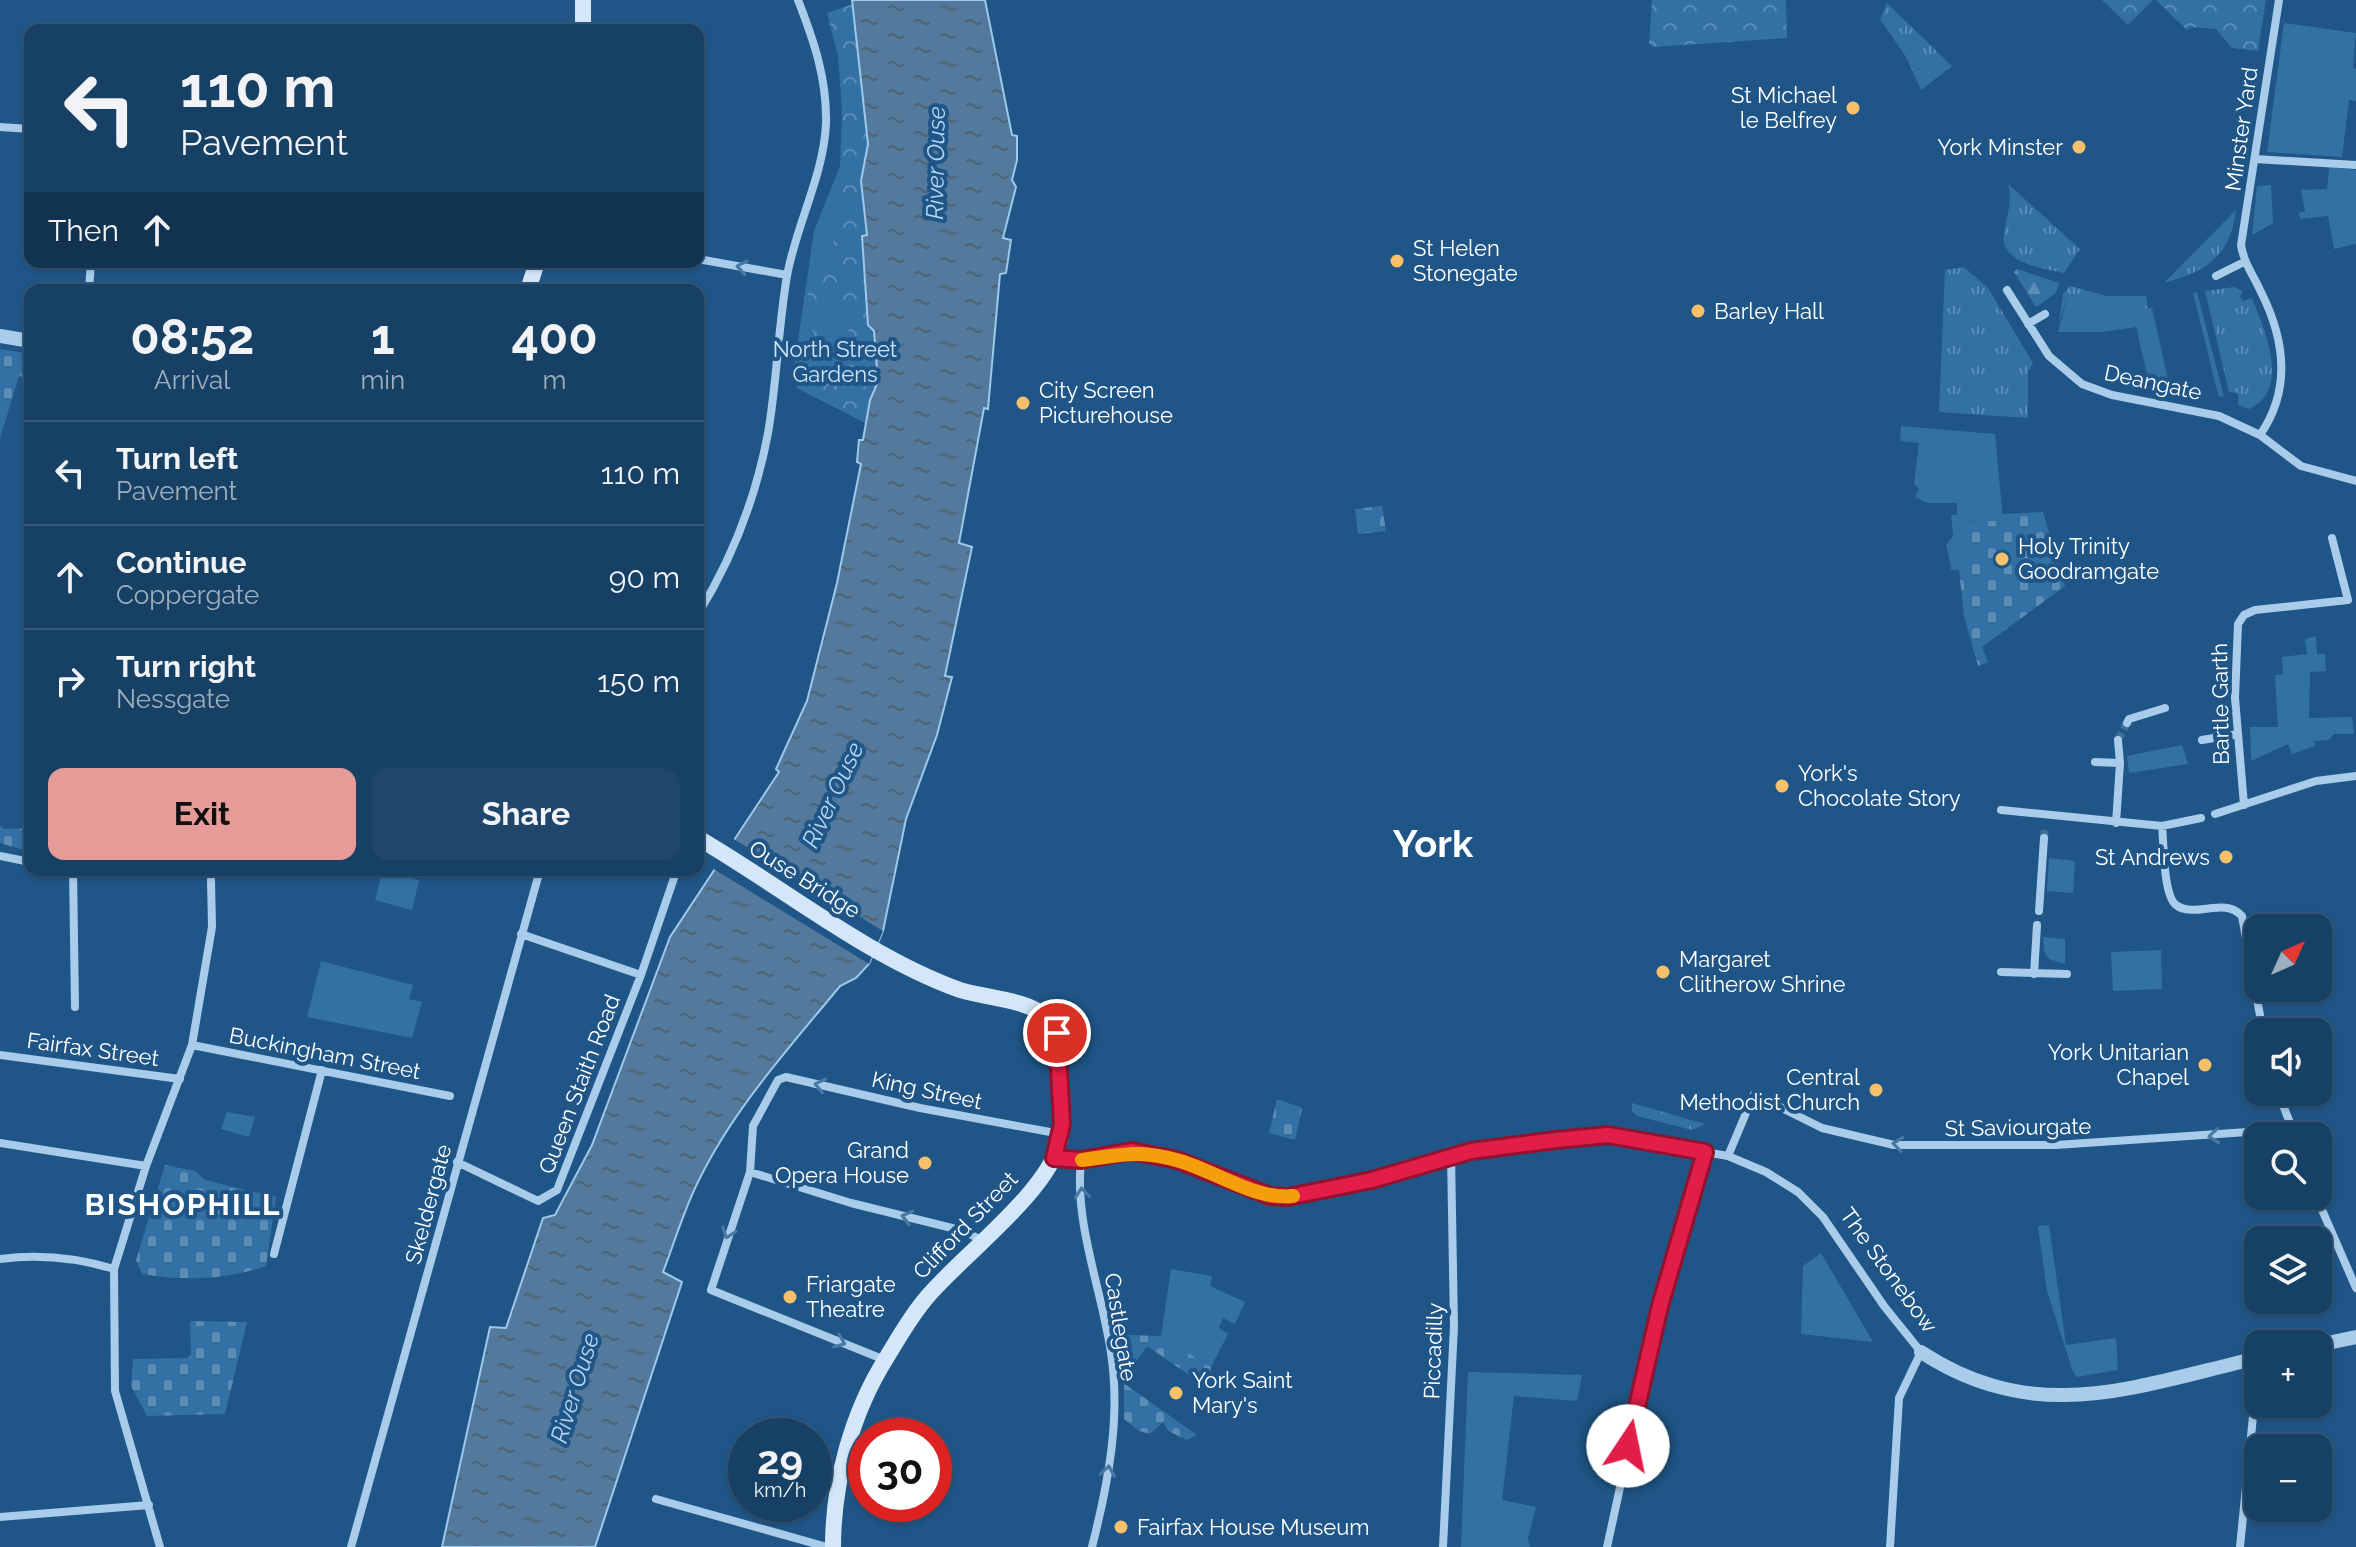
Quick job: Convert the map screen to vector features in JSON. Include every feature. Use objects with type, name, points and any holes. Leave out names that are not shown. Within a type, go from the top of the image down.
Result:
[{"type":"main road","points":[[583,0],[583,24]]},
{"type":"main road","name":"Ouse Bridge","points":[[704,842],[877,949],[939,982],[1039,1011],[1057,1033]]},
{"type":"main road","name":"Clifford Street","points":[[833,1547],[835,1507],[847,1448],[862,1405],[885,1360],[926,1298],[1031,1190],[1054,1158],[1061,1134],[1057,1033]]},
{"type":"street","points":[[704,604],[719,579],[752,497],[768,433],[787,275],[821,156],[826,126],[825,81],[798,0]]},
{"type":"street","name":"Minster Yard","points":[[2244,262],[2241,245],[2279,0]]},
{"type":"street","points":[[0,127],[24,129]]},
{"type":"street","points":[[2255,159],[2356,165]]},
{"type":"street","points":[[704,260],[787,275]]},
{"type":"street","points":[[2216,276],[2244,262],[2269,308],[2283,370],[2275,414],[2260,435]]},
{"type":"street","name":"Deangate","points":[[2007,290],[2049,356],[2082,384],[2112,395],[2207,412],[2260,435],[2287,458],[2317,471],[2356,481]]},
{"type":"street","points":[[2028,324],[2045,314]]},
{"type":"street","points":[[0,336],[24,340]]},
{"type":"street","name":"Bartle Garth","points":[[2244,805],[2235,698],[2238,624],[2244,615],[2255,610],[2348,600],[2332,538]]},
{"type":"street","points":[[2127,723],[2129,719],[2165,708]]},
{"type":"street","points":[[2202,740],[2238,734]]},
{"type":"street","points":[[2116,823],[2120,763],[2118,740]]},
{"type":"street","points":[[2095,762],[2120,763]]},
{"type":"street","points":[[2215,814],[2316,781],[2356,776]]},
{"type":"street","points":[[2001,810],[2162,826],[2201,818]]},
{"type":"street","points":[[2045,827],[2046,815]]},
{"type":"street","points":[[2162,826],[2166,876],[2176,905],[2185,909],[2227,907],[2242,916],[2260,1018]]},
{"type":"street","points":[[2039,911],[2044,838]]},
{"type":"street","points":[[0,856],[24,861]]},
{"type":"street","points":[[73,876],[75,1007]]},
{"type":"street","name":"Skeldergate","points":[[351,1547],[538,876]]},
{"type":"street","name":"Queen Staith Road","points":[[457,1162],[538,1201],[557,1190],[641,975],[674,878]]},
{"type":"street","points":[[160,1547],[115,1391],[114,1269],[146,1166],[192,1045],[212,927],[211,880]]},
{"type":"street","points":[[2034,974],[2037,925]]},
{"type":"street","name":"Queen Staith Road","points":[[521,934],[641,975]]},
{"type":"street","points":[[2001,972],[2067,974]]},
{"type":"street","name":"Buckingham Street","points":[[192,1045],[450,1096]]},
{"type":"street","name":"Fairfax Street","points":[[0,1055],[180,1079]]},
{"type":"street","points":[[274,1254],[322,1070]]},
{"type":"street","name":"King Street","points":[[750,1172],[753,1126],[778,1080],[786,1077],[920,1108],[1061,1134]]},
{"type":"street","name":"St Saviourgate","points":[[1728,1156],[1754,1094],[1822,1128],[1894,1145],[2056,1145],[2244,1135]]},
{"type":"street","name":"The Stonebow","points":[[1054,1158],[1081,1160],[1132,1151],[1177,1160],[1270,1196],[1288,1197],[1372,1180],[1451,1155],[1608,1135],[1728,1156],[1766,1172],[1798,1192],[1823,1217],[1921,1352],[1970,1380],[2012,1393],[2053,1397],[2092,1395],[2244,1362]]},
{"type":"street","points":[[0,1143],[146,1166]]},
{"type":"street","points":[[1607,1547],[1650,1349],[1705,1152]]},
{"type":"street","name":"Piccadilly","points":[[1443,1547],[1454,1326],[1451,1155]]},
{"type":"street","name":"Castlegate","points":[[1081,1160],[1087,1227],[1112,1355],[1114,1415],[1104,1494],[1092,1547]]},
{"type":"street","points":[[885,1360],[711,1290],[750,1172],[851,1203],[964,1231],[981,1240]]},
{"type":"street","points":[[2322,1210],[2356,1288]]},
{"type":"street","points":[[0,1259],[24,1255],[96,1263],[114,1269]]},
{"type":"street","points":[[2332,1342],[2356,1337]]},
{"type":"street","points":[[1890,1547],[1899,1398],[1921,1352]]},
{"type":"street","points":[[2240,1547],[2253,1418]]},
{"type":"street","points":[[656,1499],[827,1547]]},
{"type":"street","points":[[0,1517],[149,1505]]},
{"type":"green space","points":[[1652,0],[1786,0],[1787,38],[1653,47],[1649,44]]},
{"type":"green space","points":[[2102,0],[2153,0],[2128,25]]},
{"type":"green space","points":[[2156,0],[2266,0],[2258,51],[2232,48],[2216,29],[2191,27],[2187,30]]},
{"type":"green space","points":[[1887,3],[1952,66],[1921,90],[1906,57],[1880,19]]},
{"type":"green space","name":"North Street Gardens","points":[[853,4],[868,144],[861,181],[867,236],[862,237],[868,325],[874,331],[878,382],[865,423],[797,388],[794,369],[814,232],[840,166],[842,111],[838,56],[827,13]]},
{"type":"green space","points":[[2284,23],[2356,33],[2353,68],[2356,69],[2356,101],[2349,100],[2342,157],[2267,152]]},
{"type":"green space","points":[[2329,167],[2356,170],[2356,244],[2334,249],[2328,216],[2300,219],[2299,212],[2305,212],[2301,190],[2327,189]]},
{"type":"green space","points":[[2008,184],[2080,249],[2064,273],[2025,263],[2009,252],[2004,235],[2009,204]]},
{"type":"green space","points":[[2271,185],[2273,223],[2252,235],[2257,186]]},
{"type":"green space","points":[[827,198],[836,205],[840,232],[812,272],[807,299],[814,321],[812,335],[794,369],[814,232]]},
{"type":"green space","points":[[2236,210],[2228,240],[2214,260],[2193,273],[2164,283]]},
{"type":"green space","points":[[1964,267],[1988,288],[2033,363],[2028,372],[2028,418],[1939,412],[1945,270]]},
{"type":"green space","points":[[2017,269],[2059,283],[2056,293],[2036,307],[2014,272]]},
{"type":"green space","points":[[2070,286],[2107,296],[2146,296],[2148,309],[2116,309],[2068,295],[2059,323],[2063,294]]},
{"type":"green space","points":[[2234,287],[2243,291],[2240,297],[2243,301],[2252,298],[2271,358],[2269,388],[2262,400],[2249,409],[2238,405],[2238,393],[2229,392],[2205,291]]},
{"type":"green space","points":[[2197,292],[2224,397],[2219,396],[2216,386],[2193,293]]},
{"type":"green space","points":[[2068,295],[2116,309],[2152,308],[2170,388],[2149,385],[2137,327],[2101,332],[2058,332]]},
{"type":"green space","points":[[828,301],[839,305],[845,316],[849,339],[848,350],[838,372],[821,388],[811,384],[804,375],[821,351],[818,308]]},
{"type":"green space","points":[[0,349],[24,353],[24,377],[19,376],[0,438]]},
{"type":"green space","points":[[1901,426],[1995,434],[2003,520],[1964,522],[1964,562],[1950,562],[1946,545],[1953,536],[1951,515],[1957,515],[1957,503],[1927,503],[1915,497],[1919,489],[1914,484],[1919,443],[1900,441]]},
{"type":"green space","points":[[1382,506],[1386,531],[1358,534],[1355,509]]},
{"type":"green space","points":[[2043,512],[2065,586],[1982,647],[1988,662],[1978,666],[1964,616],[1959,570],[1951,570],[1950,562],[1964,561],[1964,522],[2002,520],[2002,514]]},
{"type":"green space","points":[[2316,636],[2317,654],[2325,654],[2326,671],[2310,672],[2309,718],[2352,717],[2354,734],[2334,734],[2329,740],[2314,741],[2315,746],[2292,754],[2288,744],[2251,761],[2250,727],[2278,727],[2275,675],[2283,674],[2282,657],[2307,654],[2305,639]]},
{"type":"green space","points":[[2182,745],[2188,764],[2129,773],[2127,756]]},
{"type":"green space","points":[[0,825],[4,829],[24,828],[24,850],[0,843]]},
{"type":"green space","points":[[2049,858],[2075,861],[2073,893],[2047,891]]},
{"type":"green space","points":[[381,876],[405,876],[419,880],[412,910],[375,900]]},
{"type":"green space","points":[[2043,937],[2065,939],[2065,964],[2049,959],[2044,951]]},
{"type":"green space","points":[[2161,950],[2162,989],[2113,991],[2111,952]]},
{"type":"green space","points":[[321,961],[413,985],[409,999],[422,1002],[412,1038],[307,1017]]},
{"type":"green space","points":[[1277,1099],[1302,1108],[1295,1140],[1269,1133]]},
{"type":"green space","points":[[1632,1103],[1705,1124],[1692,1130],[1637,1116],[1632,1111]]},
{"type":"green space","points":[[227,1112],[255,1117],[249,1137],[221,1129]]},
{"type":"green space","points":[[165,1165],[195,1171],[205,1180],[276,1197],[266,1266],[204,1278],[142,1274],[136,1260]]},
{"type":"green space","points":[[2049,1225],[2066,1345],[2116,1338],[2118,1370],[2076,1377],[2072,1369],[2047,1291],[2038,1226]]},
{"type":"green space","points":[[1821,1253],[1873,1342],[1801,1334],[1803,1266]]},
{"type":"green space","points":[[1171,1269],[1212,1276],[1210,1286],[1245,1302],[1235,1324],[1223,1318],[1219,1328],[1228,1334],[1211,1367],[1161,1336]]},
{"type":"green space","points":[[190,1321],[247,1322],[225,1414],[147,1416],[131,1386],[133,1359],[187,1358],[191,1354]]},
{"type":"green space","points":[[1124,1335],[1161,1336],[1211,1367],[1208,1388],[1147,1346],[1124,1379]]},
{"type":"green space","points":[[1468,1372],[1582,1375],[1577,1401],[1514,1396],[1502,1500],[1536,1507],[1528,1538],[1530,1547],[1461,1547]]},
{"type":"green space","points":[[1124,1383],[1197,1435],[1187,1440],[1168,1431],[1163,1422],[1150,1434],[1139,1431],[1124,1419]]},
{"type":"water","name":"River Ouse","points":[[852,0],[985,0],[1012,135],[1017,136],[1017,160],[1012,180],[1016,187],[1003,238],[1011,240],[1006,273],[1000,274],[988,409],[984,408],[959,543],[972,547],[945,676],[952,677],[937,735],[906,819],[883,931],[869,964],[856,978],[840,986],[764,1079],[713,1153],[689,1202],[663,1272],[682,1282],[595,1547],[442,1547],[490,1327],[506,1328],[543,1218],[555,1215],[592,1145],[670,937],[779,772],[776,769],[807,701],[837,583],[861,464],[857,462],[859,440],[863,440],[870,400],[878,382],[874,331],[868,325],[862,236],[867,235],[861,181],[868,144]]},
{"type":"pier","points":[[732,838],[883,931],[869,964],[712,868]]},
{"type":"tunnel","points":[[2118,740],[2127,723]]},
{"type":"tunnel","points":[[2044,838],[2045,827]]},
{"type":"slow traffic","points":[[1082,1160],[1132,1151],[1199,1167],[1270,1196],[1293,1196]]},
{"type":"place","name":"St Michael le Belfrey","points":[[1853,108]]},
{"type":"place","name":"York Minster","points":[[2079,147]]},
{"type":"place","name":"St Helen Stonegate","points":[[1397,261]]},
{"type":"place","name":"Barley Hall","points":[[1698,311]]},
{"type":"place","name":"City Screen Picturehouse","points":[[1023,403]]},
{"type":"place","name":"Holy Trinity Goodramgate","points":[[2002,559]]},
{"type":"place","name":"York's Chocolate Story","points":[[1782,786]]},
{"type":"place","name":"St Andrews","points":[[2226,857]]},
{"type":"place","name":"Margaret Clitherow Shrine","points":[[1663,972]]},
{"type":"place","name":"York Unitarian Chapel","points":[[2205,1065]]},
{"type":"place","name":"Central Methodist Church","points":[[1876,1090]]},
{"type":"place","name":"Grand Opera House","points":[[925,1163]]},
{"type":"place","name":"Friargate Theatre","points":[[790,1297]]},
{"type":"place","name":"York Saint Mary's","points":[[1176,1393]]},
{"type":"place","name":"Fairfax House Museum","points":[[1121,1527]]},
{"type":"district","name":"York","points":[[1433,844]]},
{"type":"district","name":"BISHOPHILL","points":[[183,1205]]},
{"type":"route","points":[[1057,1033],[1063,1105],[1060,1141],[1054,1158],[1081,1160],[1132,1151],[1199,1167],[1270,1196],[1288,1197],[1372,1180],[1451,1155],[1556,1140],[1608,1135],[1705,1152],[1660,1306],[1628,1446]]}]
